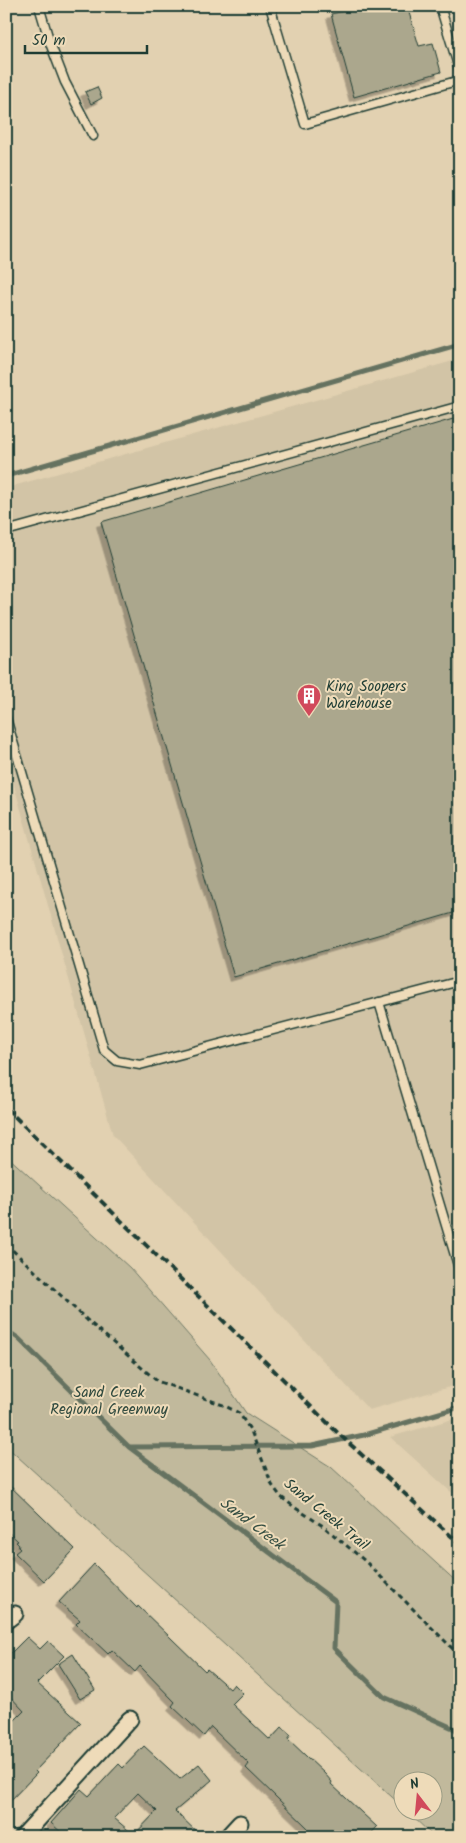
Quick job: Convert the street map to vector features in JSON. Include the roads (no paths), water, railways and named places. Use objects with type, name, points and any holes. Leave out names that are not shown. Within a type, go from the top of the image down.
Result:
[{"type":"street","points":[[22,1837],[130,1719]]},
{"type":"street","points":[[227,1837],[240,1823]]},
{"type":"lane","points":[[39,6],[50,43],[65,82],[93,136]]},
{"type":"lane","points":[[270,6],[305,124],[460,80]]},
{"type":"lane","points":[[440,6],[460,72]]},
{"type":"lane","points":[[6,531],[460,406]]},
{"type":"lane","points":[[6,718],[104,1050],[117,1061],[140,1065],[460,981]]},
{"type":"lane","points":[[379,1002],[460,1272]]},
{"type":"waterway","points":[[6,476],[460,344]]},
{"type":"waterway","name":"Sand Creek","points":[[6,1330],[18,1338],[129,1447],[336,1602],[334,1648],[384,1697],[455,1729],[460,1734]]},
{"type":"waterway","points":[[130,1447],[312,1446],[364,1435],[460,1407]]},
{"type":"railway","points":[[6,1108],[340,1435],[460,1544]]},
{"type":"place","name":"King Soopers Warehouse","points":[[309,717]]},
{"type":"park label","name":"Sand Creek Regional Greenway","points":[[109,1402]]}]
